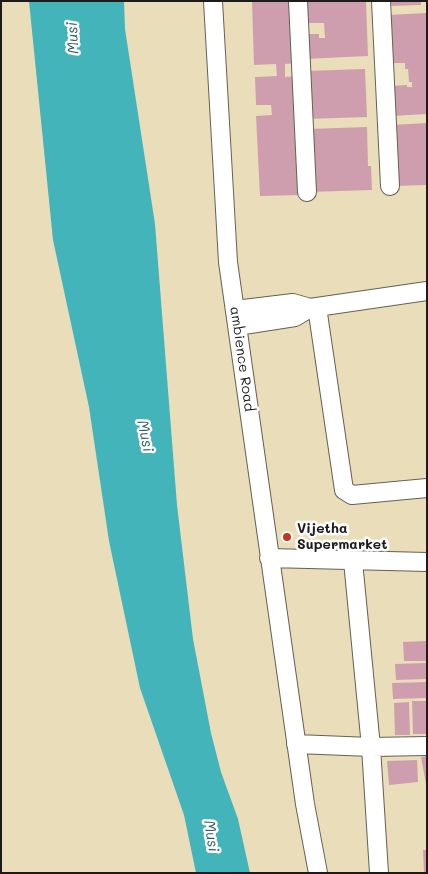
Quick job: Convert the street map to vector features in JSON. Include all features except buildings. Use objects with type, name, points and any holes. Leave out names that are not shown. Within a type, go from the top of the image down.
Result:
[{"type":"street","name":"ambience Road","points":[[214,1],[228,262],[296,744],[318,873]]},
{"type":"street","points":[[298,1],[307,192]]},
{"type":"street","points":[[381,1],[390,186]]},
{"type":"street","points":[[236,318],[295,317],[314,307],[427,291]]},
{"type":"street","points":[[314,307],[344,490],[352,495],[427,488]]},
{"type":"street","points":[[269,558],[427,562]]},
{"type":"street","points":[[353,561],[370,747],[378,873]]},
{"type":"street","points":[[296,744],[370,747],[427,746]]},
{"type":"water","name":"Musi","points":[[29,1],[124,1],[125,29],[155,224],[177,505],[193,639],[211,733],[221,772],[238,819],[250,873],[196,873],[184,815],[140,688],[109,541],[89,407],[53,240]]},
{"type":"place","name":"Vijetha Supermarket","points":[[287,537]]}]
